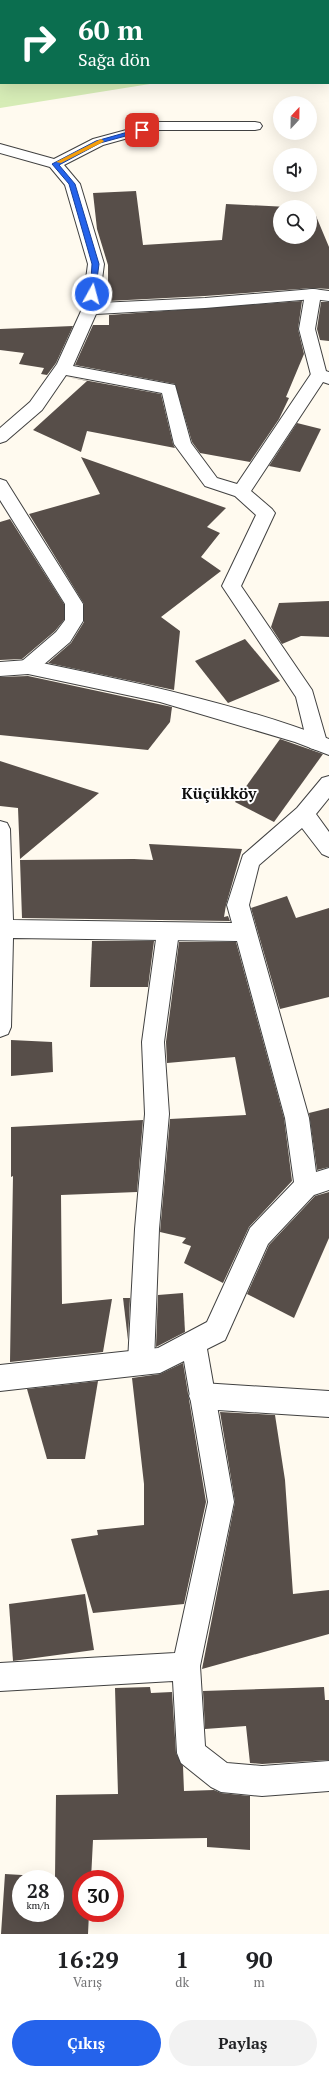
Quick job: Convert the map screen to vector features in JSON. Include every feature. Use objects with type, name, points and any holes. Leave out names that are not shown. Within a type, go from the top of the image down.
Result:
[{"type":"street","points":[[55,164],[98,142],[156,126],[255,126]]},
{"type":"street","points":[[0,148],[55,164],[72,184],[96,264],[90,309],[62,369],[36,406],[0,437]]},
{"type":"street","points":[[90,309],[321,295],[307,329],[324,376],[241,492]]},
{"type":"street","points":[[62,369],[169,389],[182,444],[211,482],[241,492],[266,513],[231,586],[305,696],[323,744]]},
{"type":"street","points":[[0,485],[74,604],[74,621],[62,637],[28,667]]},
{"type":"street","points":[[0,669],[28,667],[160,695],[323,744]]},
{"type":"street","points":[[0,1378],[160,1360],[216,1331],[259,1236],[318,1183],[297,1118],[238,905],[250,861],[304,814],[329,784]]},
{"type":"street","points":[[304,814],[329,848]]},
{"type":"street","points":[[0,829],[0,1027]]},
{"type":"street","points":[[1,929],[245,932]]},
{"type":"street","points":[[141,1362],[147,1230],[157,1114],[153,1042],[168,932]]},
{"type":"street","points":[[193,1343],[221,1502],[186,1666],[191,1753],[221,1777],[262,1781],[329,1776]]},
{"type":"street","points":[[202,1396],[329,1404]]},
{"type":"street","points":[[0,1676],[186,1666]]},
{"type":"green space","points":[[0,84],[150,84],[0,108]]},
{"type":"building","points":[[136,191],[143,245],[222,240],[226,204],[273,206],[273,244],[317,244],[317,218],[329,247],[329,289],[313,288],[108,301],[108,265],[97,229],[93,193]]},
{"type":"building","points":[[302,301],[298,329],[304,354],[286,397],[289,398],[279,419],[250,462],[200,453],[192,442],[175,384],[75,365],[93,325],[109,325],[109,315]]},
{"type":"building","points":[[321,302],[329,302],[329,341],[320,340],[317,329]]},
{"type":"building","points":[[73,326],[56,363],[47,375],[41,374],[44,368],[19,364],[24,353],[0,350],[0,329]]},
{"type":"building","points":[[67,377],[161,394],[175,448],[87,431],[81,452],[33,430],[87,381]]},
{"type":"building","points":[[297,423],[321,429],[300,472],[269,466]]},
{"type":"building","points":[[81,457],[226,508],[207,527],[220,533],[201,557],[221,571],[161,617],[180,631],[174,690],[48,663],[71,643],[84,622],[84,604],[29,514],[100,494]]},
{"type":"building","points":[[10,519],[64,604],[64,620],[55,631],[22,659],[0,660],[0,522]]},
{"type":"building","points":[[329,601],[329,637],[301,636],[282,644],[271,627],[279,603]]},
{"type":"building","points":[[245,639],[280,681],[228,703],[195,661]]},
{"type":"building","points":[[28,676],[172,707],[170,722],[148,750],[0,735],[0,677]]},
{"type":"building","points":[[280,739],[323,754],[274,822],[235,802]]},
{"type":"building","points":[[0,761],[99,793],[20,859],[18,808],[0,806]]},
{"type":"building","points":[[149,844],[242,849],[224,917],[228,916],[230,921],[22,918],[20,860],[153,860]]},
{"type":"building","points":[[287,896],[296,918],[329,908],[329,997],[280,1009],[251,908]]},
{"type":"building","points":[[92,941],[154,941],[148,987],[90,987]]},
{"type":"building","points":[[179,942],[236,942],[284,1118],[292,1181],[249,1227],[223,1283],[184,1263],[191,1246],[182,1243],[186,1238],[160,1232],[170,1119],[246,1115],[235,1057],[167,1063],[166,1042]]},
{"type":"building","points":[[11,1040],[52,1042],[53,1072],[11,1076]]},
{"type":"building","points":[[329,1108],[329,1167],[317,1170],[309,1113]]},
{"type":"building","points":[[143,1120],[137,1192],[61,1195],[62,1304],[112,1299],[103,1352],[10,1362],[13,1176],[11,1177],[11,1127]]},
{"type":"building","points":[[329,1192],[329,1238],[294,1318],[247,1294],[269,1245],[315,1196]]},
{"type":"building","points":[[183,1293],[185,1332],[156,1347],[158,1295]]},
{"type":"building","points":[[123,1298],[130,1298],[128,1340]]},
{"type":"building","points":[[183,1363],[206,1502],[184,1604],[93,1613],[71,1539],[98,1535],[97,1530],[144,1525],[144,1484],[132,1378],[160,1374]]},
{"type":"building","points":[[98,1381],[85,1459],[47,1459],[27,1389]]},
{"type":"building","points":[[220,1412],[275,1415],[285,1480],[293,1594],[329,1590],[329,1634],[202,1669],[235,1502]]},
{"type":"building","points":[[85,1594],[94,1650],[13,1661],[9,1604]]},
{"type":"building","points":[[150,1687],[151,1693],[172,1692],[176,1753],[183,1766],[184,1791],[214,1790],[221,1793],[250,1796],[250,1850],[207,1847],[207,1838],[93,1840],[91,1870],[72,1870],[72,1922],[89,1922],[88,1934],[1,1934],[5,1874],[12,1874],[12,1922],[64,1922],[64,1870],[55,1870],[56,1795],[118,1794],[115,1688]]},
{"type":"building","points":[[324,1687],[325,1700],[329,1700],[329,1760],[262,1764],[250,1763],[246,1726],[205,1729],[203,1691]]},
{"type":"slow traffic","points":[[59,162],[101,141]]},
{"type":"district","name":"Küçükköy","points":[[219,793]]},
{"type":"route","points":[[92,294],[96,264],[72,184],[55,164],[98,142],[142,130]]}]
